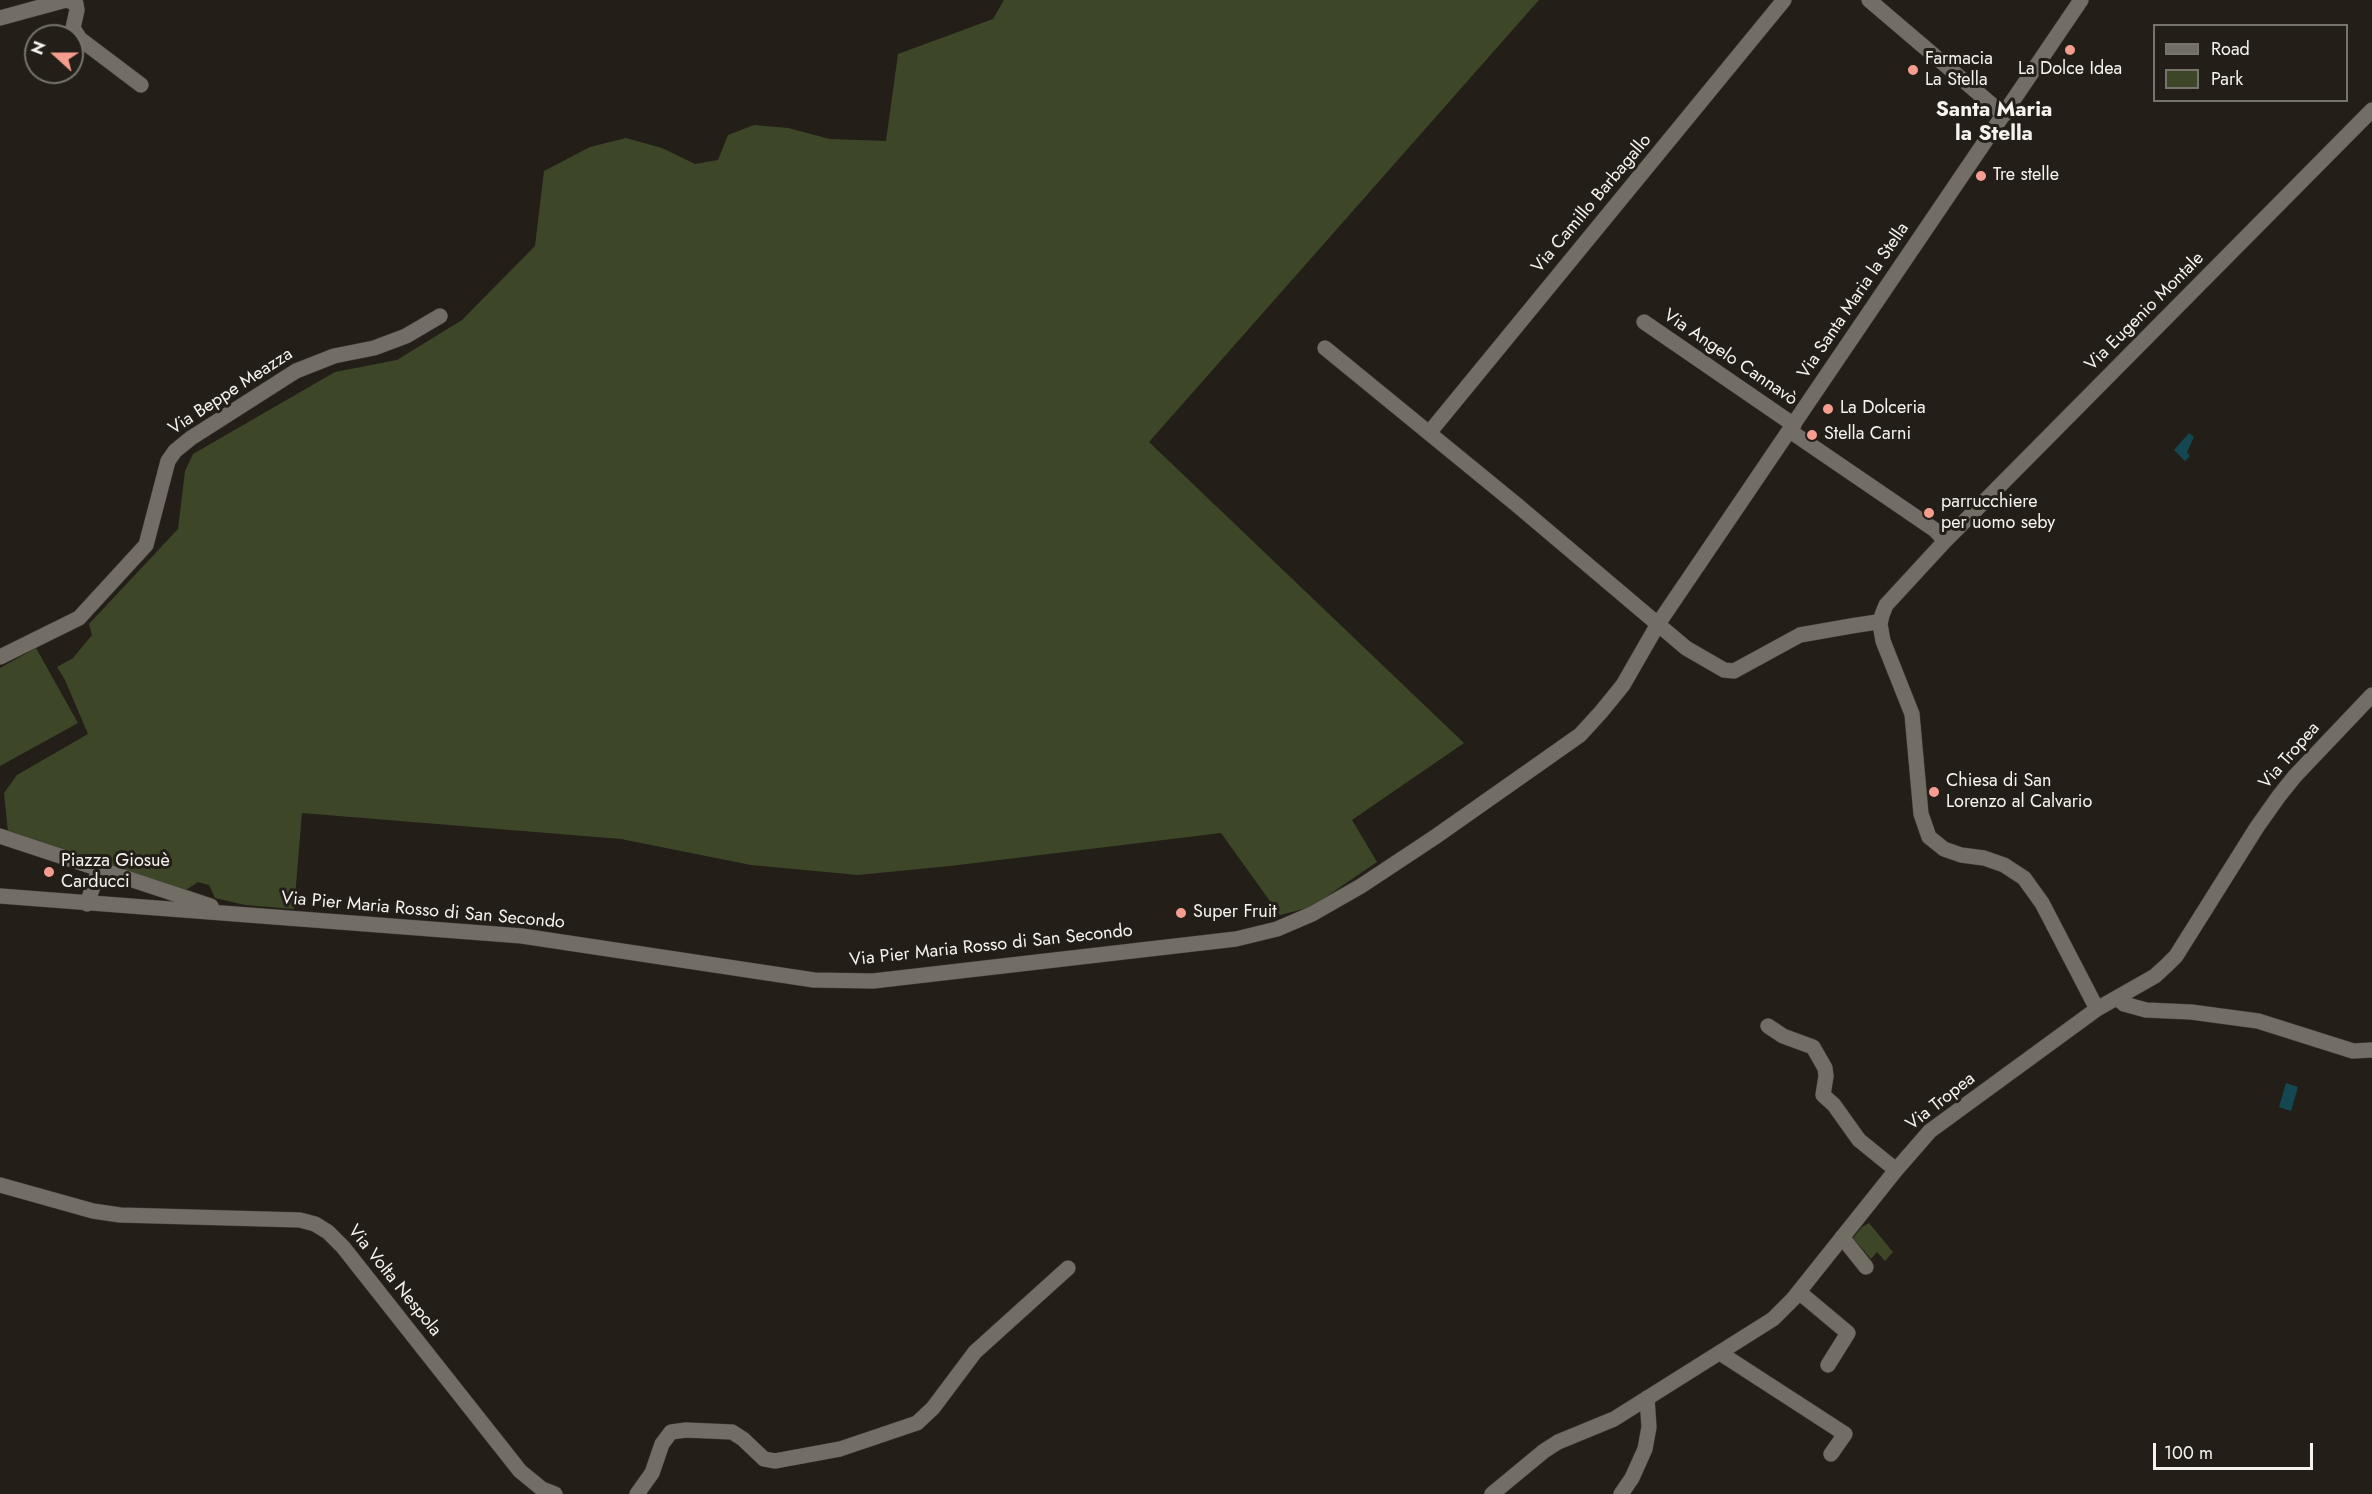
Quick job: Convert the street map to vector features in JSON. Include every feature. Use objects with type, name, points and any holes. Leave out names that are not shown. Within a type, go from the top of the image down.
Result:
[{"type":"street","points":[[0,18],[67,0],[72,1],[76,4],[77,10],[74,28],[80,39],[141,85]]},
{"type":"street","name":"Via Camillo Barbagallo","points":[[1429,433],[1784,0]]},
{"type":"street","points":[[1869,0],[2004,115]]},
{"type":"street","name":"Via Santa Maria la Stella","points":[[1659,624],[2081,0]]},
{"type":"street","name":"Via Eugenio Montale","points":[[1875,624],[1875,610],[1880,603],[1907,580],[2372,111]]},
{"type":"street","name":"Via Beppe Meazza","points":[[0,657],[79,618],[146,545],[168,461],[191,438],[296,372],[334,356],[374,348],[406,336],[440,316]]},
{"type":"street","name":"Via Angelo Cannavò","points":[[1644,322],[1935,531],[1945,541]]},
{"type":"street","points":[[1325,348],[1686,648],[1724,670],[1734,671],[1800,635],[1875,624],[1873,635],[1898,677],[1912,714],[1921,814],[1929,837],[1944,849],[2004,865],[2025,878],[2042,903],[2097,1010]]},
{"type":"street","name":"Via Pier Maria Rosso di San Secondo","points":[[0,896],[522,936],[814,980],[873,981],[1236,939],[1277,929],[1312,914],[1361,886],[1580,735],[1623,685],[1659,624]]},
{"type":"street","name":"Via Tropea","points":[[1492,1494],[1558,1442],[1614,1419],[1773,1319],[1798,1292],[1930,1131],[2097,1010],[2155,976],[2176,956],[2279,796],[2372,695]]},
{"type":"street","points":[[0,836],[199,904],[273,918]]},
{"type":"street","points":[[87,904],[99,869]]},
{"type":"street","points":[[2117,998],[2124,1004],[2146,1010],[2192,1012],[2258,1021],[2353,1051],[2372,1050]]},
{"type":"street","points":[[1768,1026],[1783,1036],[1813,1047],[1825,1068],[1823,1095],[1834,1105],[1859,1140],[1896,1170]]},
{"type":"street","name":"Via Volta Nespola","points":[[0,1185],[93,1211],[120,1215],[300,1220],[315,1224],[328,1232],[344,1247],[520,1471],[542,1489],[555,1494]]},
{"type":"street","points":[[1842,1237],[1866,1267]]},
{"type":"street","points":[[637,1494],[652,1473],[662,1444],[671,1432],[686,1430],[732,1432],[764,1459],[775,1461],[840,1449],[917,1424],[933,1408],[975,1352],[1068,1268]]},
{"type":"street","points":[[1798,1292],[1848,1333],[1828,1365]]},
{"type":"street","points":[[1720,1353],[1845,1434],[1831,1454]]},
{"type":"street","points":[[1621,1494],[1632,1478],[1645,1449],[1649,1427],[1647,1398]]},
{"type":"green space","points":[[1004,0],[1539,0],[1149,442],[1464,743],[1352,820],[1377,862],[1311,907],[1280,915],[1221,833],[858,875],[751,865],[621,839],[302,813],[294,909],[245,905],[215,898],[209,885],[198,882],[186,890],[8,832],[4,793],[17,775],[88,734],[65,680],[57,667],[73,658],[92,635],[89,624],[178,529],[185,471],[193,454],[335,372],[397,360],[462,320],[535,246],[544,171],[590,147],[626,138],[662,148],[695,164],[718,160],[728,135],[754,125],[788,128],[830,139],[886,141],[898,54],[993,19]]},
{"type":"green space","points":[[36,648],[78,723],[0,766],[0,668]]},
{"type":"green space","points":[[1869,1223],[1893,1252],[1885,1261],[1877,1252],[1871,1259],[1853,1238],[1862,1227]]},
{"type":"water","points":[[2189,433],[2194,437],[2187,452],[2190,456],[2185,461],[2174,450]]},
{"type":"water","points":[[2286,1083],[2298,1087],[2291,1111],[2279,1107]]},
{"type":"place","name":"La Dolce Idea","points":[[2070,50]]},
{"type":"place","name":"Farmacia La Stella","points":[[1913,70]]},
{"type":"place","name":"Tre stelle","points":[[1981,176]]},
{"type":"place","name":"La Dolceria","points":[[1828,409]]},
{"type":"place","name":"Stella Carni","points":[[1812,435]]},
{"type":"place","name":"parrucchiere per uomo seby","points":[[1929,513]]},
{"type":"place","name":"Chiesa di San Lorenzo al Calvario","points":[[1934,792]]},
{"type":"place","name":"Piazza Giosuè Carducci","points":[[49,872]]},
{"type":"place","name":"Super Fruit","points":[[1181,913]]},
{"type":"district","name":"Santa Maria la Stella","points":[[1994,123]]}]
